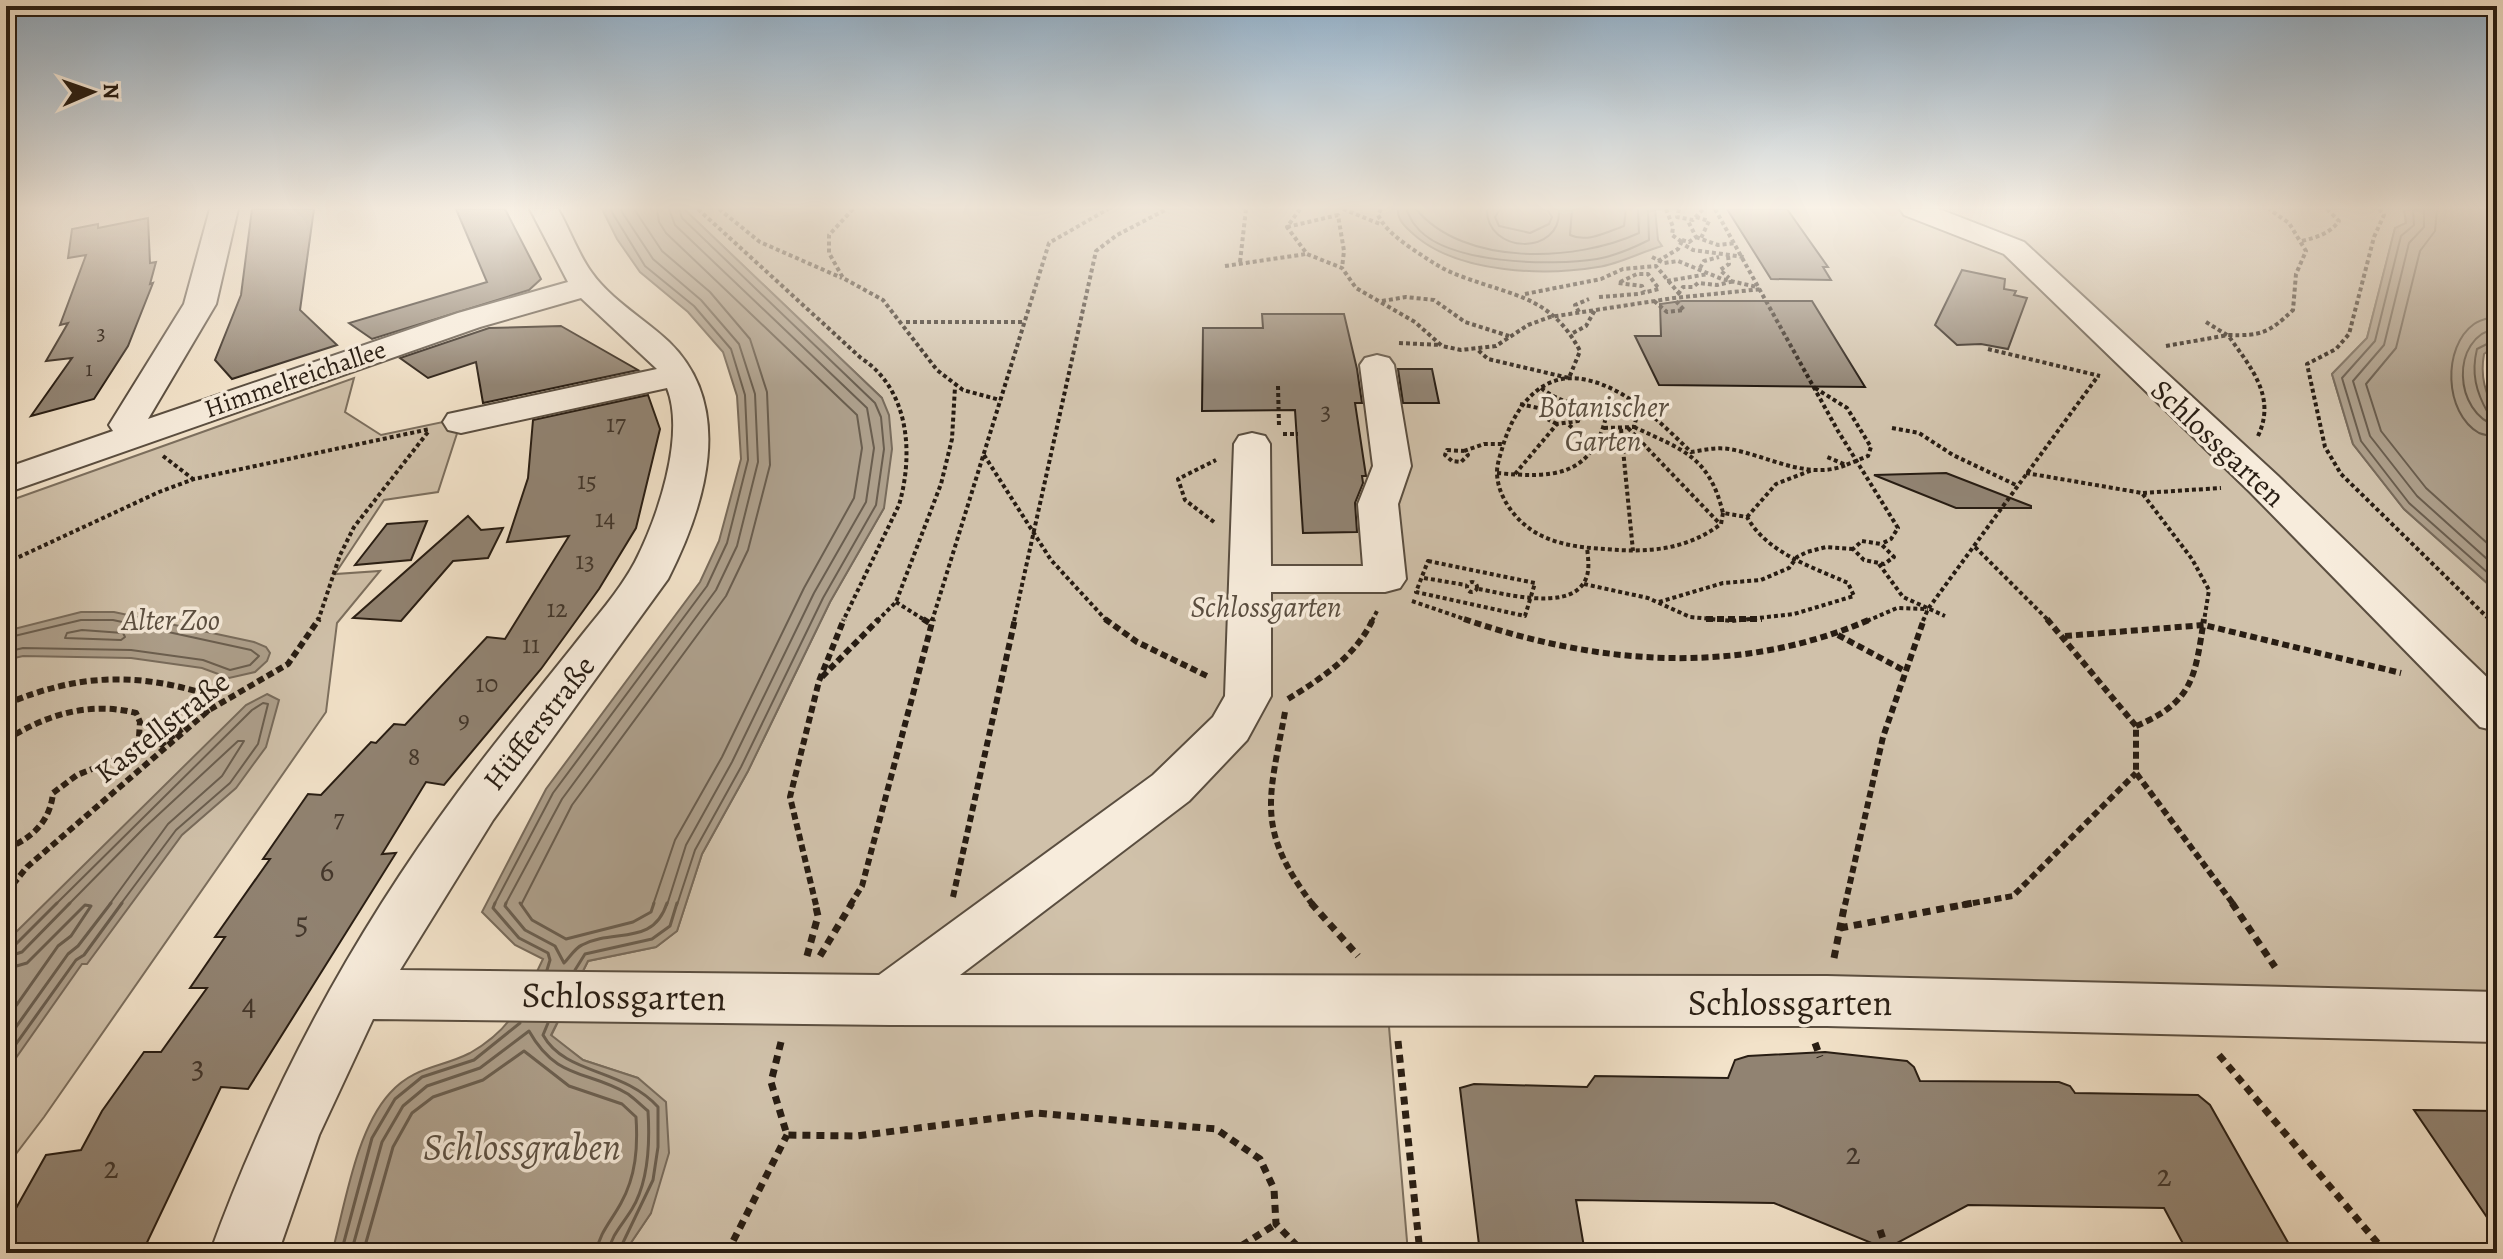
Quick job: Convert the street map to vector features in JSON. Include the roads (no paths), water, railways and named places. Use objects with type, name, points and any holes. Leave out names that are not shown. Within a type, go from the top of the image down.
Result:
[{"type":"street","points":[[146,443],[127,425],[200,304],[209,268]]},
{"type":"street","points":[[576,268],[586,287],[679,375]]},
{"type":"street","name":"Schlossgarten","points":[[2035,268],[2264,484],[2497,715]]},
{"type":"street","name":"Himmelreichallee","points":[[6,481],[146,443],[469,320],[586,287]]},
{"type":"street","points":[[1250,579],[1385,579],[1378,504],[1392,466],[1377,365]]},
{"type":"street","points":[[446,426],[679,375]]},
{"type":"street","name":"Hüfferstraße","points":[[244,1253],[282,1146],[358,994],[454,837],[606,635],[660,557],[677,511],[687,466],[688,411],[679,375]]},
{"type":"street","points":[[890,1000],[940,959],[1171,788],[1230,728],[1248,696],[1252,444]]},
{"type":"street","name":"Schlossgarten","points":[[358,994],[890,1000],[1395,1001],[1821,1023],[2180,1008],[2497,1017]]},
{"type":"water","name":"Schlossgraben","points":[[637,268],[746,268],[882,398],[889,415],[892,449],[884,508],[830,602],[748,771],[702,854],[677,931],[656,947],[588,961],[551,1035],[583,1060],[638,1078],[666,1102],[669,1153],[651,1213],[624,1253],[332,1253],[360,1147],[378,1109],[390,1093],[409,1077],[459,1058],[485,1044],[507,1024],[529,988],[543,959],[515,945],[482,912],[546,789],[700,582],[719,541],[741,459],[737,396],[723,352],[688,312]]},
{"type":"water","points":[[1497,268],[1593,268],[1553,271]]},
{"type":"water","points":[[2385,268],[2497,268],[2497,344],[2484,354],[2483,378],[2497,414],[2497,592],[2404,509],[2353,444],[2332,374],[2367,338]]},
{"type":"water","points":[[81,612],[114,612],[254,642],[266,647],[270,653],[267,661],[255,672],[229,678],[202,668],[131,658],[23,656],[6,660],[6,631]]},
{"type":"water","points":[[267,694],[279,700],[266,747],[236,788],[182,835],[87,964],[82,964],[6,1072],[6,942],[246,705]]},
{"type":"park label","name":"Botanischer Garten","points":[[1603,424]]},
{"type":"park label","name":"Alter Zoo","points":[[171,620]]}]
